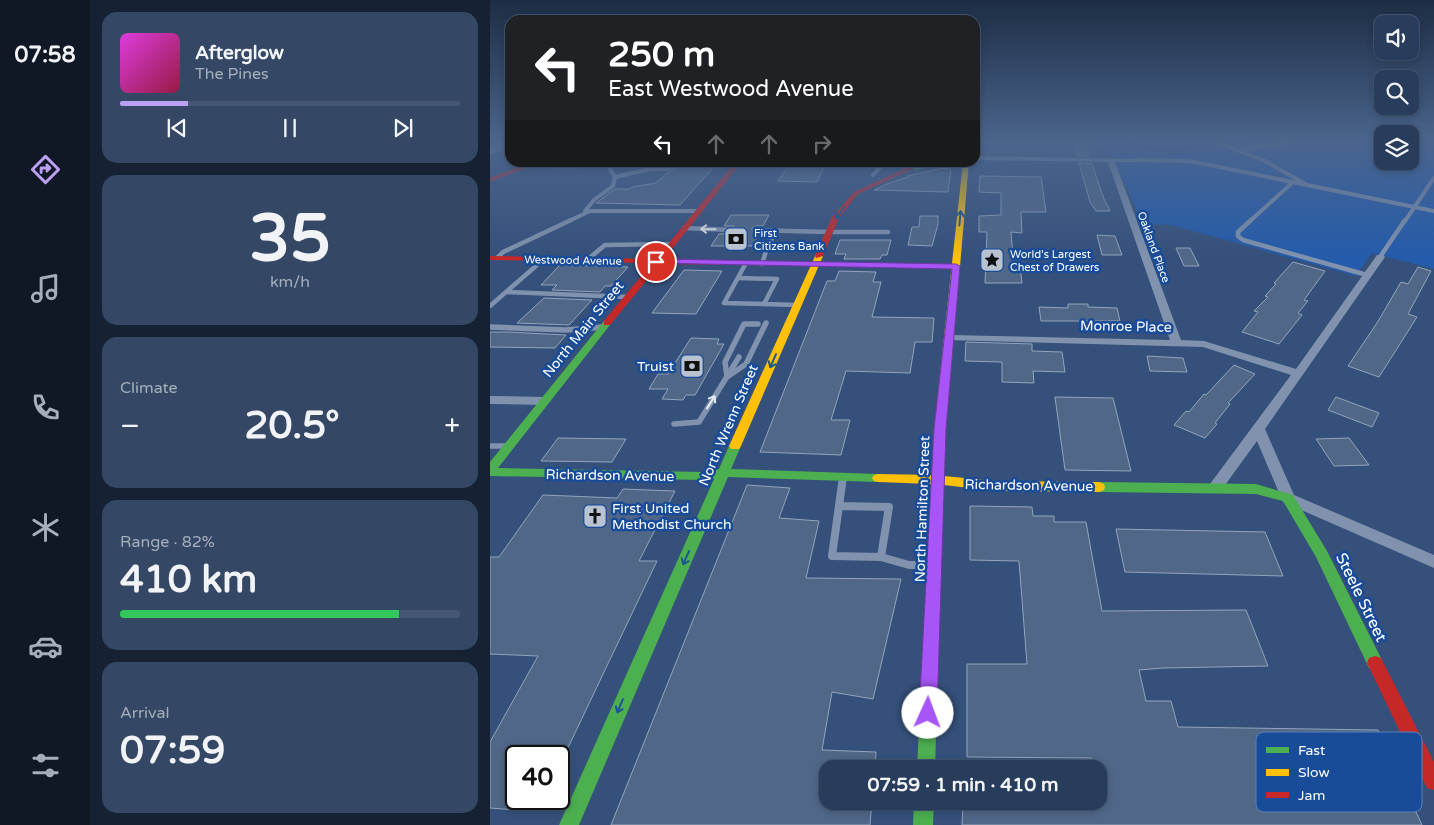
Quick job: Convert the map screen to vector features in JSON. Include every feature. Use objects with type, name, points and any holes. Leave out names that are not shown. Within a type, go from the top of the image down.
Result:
[{"type":"street","name":"North Main Street","points":[[490,471],[500,452],[545,401],[724,180]]},
{"type":"street","name":"North Wrenn Street","points":[[569,825],[836,217],[856,193],[886,180]]},
{"type":"street","name":"North Hamilton Street","points":[[926,760],[940,429],[964,180]]},
{"type":"street","name":"Oakland Place","points":[[1118,180],[1176,342]]},
{"type":"street","points":[[1215,488],[1259,429],[1380,256]]},
{"type":"street","name":"Westwood Avenue","points":[[493,258],[956,266]]},
{"type":"street","name":"Monroe Place","points":[[950,338],[1204,344],[1298,373]]},
{"type":"street","points":[[490,400],[545,401]]},
{"type":"street","name":"Steele Street","points":[[1259,429],[1288,498],[1322,555],[1410,732]]},
{"type":"street","name":"Richardson Avenue","points":[[490,471],[685,476],[724,473],[938,480],[994,486],[1256,489],[1288,498],[1434,562]]},
{"type":"street","name":"Steele Street","points":[[1422,757],[1434,781]]},
{"type":"street","points":[[923,825],[924,810]]},
{"type":"lane","points":[[584,213],[594,200],[613,186],[614,180]]},
{"type":"lane","points":[[1276,180],[1434,212]]},
{"type":"lane","points":[[1297,180],[1308,186]]},
{"type":"lane","points":[[1380,256],[1433,180]]},
{"type":"lane","points":[[1292,183],[1242,228],[1238,232],[1238,236],[1243,240],[1367,275]]},
{"type":"lane","points":[[493,258],[590,211],[698,211]]},
{"type":"lane","points":[[684,228],[732,230]]},
{"type":"lane","points":[[756,230],[888,232]]},
{"type":"lane","points":[[762,264],[767,248],[776,231]]},
{"type":"lane","points":[[587,260],[605,245],[671,244]]},
{"type":"lane","points":[[490,306],[544,259]]},
{"type":"lane","points":[[746,263],[724,303],[797,305]]},
{"type":"lane","points":[[738,278],[777,279],[764,304]]},
{"type":"lane","points":[[506,292],[628,297]]},
{"type":"lane","points":[[727,377],[746,364],[766,323]]},
{"type":"lane","points":[[727,377],[725,362],[744,324],[758,324]]},
{"type":"lane","points":[[490,328],[566,330],[604,327]]},
{"type":"lane","points":[[674,424],[699,422],[739,357]]},
{"type":"lane","points":[[490,446],[500,452]]},
{"type":"lane","points":[[843,477],[832,556],[881,557],[909,565],[934,565]]},
{"type":"lane","points":[[840,506],[890,507],[881,557]]},
{"type":"shaded area","points":[[1123,180],[1434,180],[1434,269],[1372,253],[1356,276],[1171,225],[1143,224]]},
{"type":"building","points":[[660,180],[703,180],[680,205],[596,203],[615,189],[630,189],[656,183]]},
{"type":"building","points":[[779,180],[818,180],[817,182],[778,181]]},
{"type":"building","points":[[900,180],[950,180],[948,192],[874,190]]},
{"type":"building","points":[[980,180],[1041,180],[1046,212],[1021,212],[1022,233],[1011,232],[1013,257],[1019,258],[1022,283],[985,283],[987,232],[979,232],[979,216],[1001,215],[1001,193],[979,192]]},
{"type":"building","points":[[1084,180],[1097,180],[1110,211],[1096,211],[1090,202]]},
{"type":"building","points":[[731,215],[769,215],[763,226],[752,228],[753,233],[759,234],[752,246],[711,246],[719,234],[735,233],[734,226],[724,226]]},
{"type":"building","points":[[920,216],[938,216],[938,224],[932,246],[908,245],[912,227],[919,227]]},
{"type":"building","points":[[1097,235],[1115,236],[1122,255],[1102,255]]},
{"type":"building","points":[[840,240],[891,240],[887,255],[882,255],[880,259],[844,259],[846,254],[835,254]]},
{"type":"building","points":[[1176,248],[1190,248],[1199,266],[1184,266]]},
{"type":"building","points":[[1293,262],[1325,271],[1304,300],[1308,301],[1298,313],[1302,315],[1279,344],[1242,332],[1258,312],[1254,311],[1268,297],[1265,296],[1276,284],[1274,283]]},
{"type":"building","points":[[560,265],[628,267],[611,286],[605,286],[600,292],[552,290],[557,285],[541,285]]},
{"type":"building","points":[[1418,267],[1431,271],[1408,314],[1417,317],[1379,377],[1348,366],[1377,323],[1401,282],[1408,284]]},
{"type":"building","points":[[684,270],[722,271],[696,314],[652,313]]},
{"type":"building","points":[[839,271],[876,272],[873,282],[881,282],[872,317],[934,318],[932,342],[915,342],[910,373],[846,371],[831,420],[850,420],[841,455],[760,452],[827,281],[835,281]]},
{"type":"building","points":[[544,298],[592,300],[569,325],[517,323]]},
{"type":"building","points":[[1068,304],[1088,304],[1088,307],[1117,308],[1120,321],[1041,321],[1039,307],[1068,308]]},
{"type":"building","points":[[490,332],[566,335],[555,348],[490,347]]},
{"type":"building","points":[[691,338],[719,339],[717,344],[724,344],[695,395],[686,395],[683,400],[662,399],[668,389],[649,389],[658,374],[668,374]]},
{"type":"building","points":[[966,342],[1032,344],[1032,351],[1062,352],[1065,372],[1033,371],[1034,383],[1002,382],[1002,362],[965,361]]},
{"type":"building","points":[[1147,356],[1183,358],[1187,372],[1150,371]]},
{"type":"building","points":[[1234,365],[1255,374],[1228,403],[1230,404],[1215,423],[1217,424],[1205,438],[1174,425],[1186,411],[1189,412],[1204,394],[1206,395]]},
{"type":"building","points":[[1055,397],[1113,398],[1131,471],[1065,470]]},
{"type":"building","points":[[1336,397],[1379,413],[1372,427],[1328,410]]},
{"type":"building","points":[[558,438],[626,439],[612,462],[541,461]]},
{"type":"building","points":[[1349,438],[1369,465],[1334,466],[1316,439]]},
{"type":"building","points":[[747,485],[790,488],[779,518],[819,521],[806,578],[901,579],[873,699],[832,692],[822,750],[876,752],[876,760],[819,760],[819,810],[871,810],[870,825],[611,825]]},
{"type":"building","points":[[623,489],[675,491],[639,561],[657,561],[569,745],[505,745],[505,809],[490,808],[490,742],[538,656],[490,654],[490,557],[499,557],[543,495],[617,498]]},
{"type":"building","points":[[970,506],[1032,507],[1033,516],[1054,516],[1054,522],[1086,522],[1102,611],[1246,610],[1268,666],[1139,670],[1146,701],[1171,701],[1178,727],[1378,730],[1379,732],[1256,732],[1256,812],[1416,812],[1422,825],[962,825],[963,810],[1107,810],[1107,760],[1091,760],[1091,758],[967,757],[967,664],[1027,664],[1019,561],[970,560]]},
{"type":"building","points":[[1116,529],[1265,532],[1283,576],[1125,572]]},
{"type":"traffic: fast","points":[[824,264],[956,267]]},
{"type":"traffic: fast","points":[[490,470],[607,323]]},
{"type":"traffic: fast","points":[[569,825],[735,446]]},
{"type":"traffic: fast","points":[[490,472],[703,476],[724,473],[878,478]]},
{"type":"traffic: fast","points":[[1099,487],[1256,489],[1288,498],[1322,555],[1375,663]]},
{"type":"traffic: fast","points":[[926,760],[935,542]]},
{"type":"traffic: fast","points":[[923,825],[924,810]]},
{"type":"traffic: slow","points":[[935,542],[940,429],[964,180]]},
{"type":"traffic: slow","points":[[735,446],[819,256]]},
{"type":"traffic: slow","points":[[878,478],[938,480],[995,486],[1099,487]]},
{"type":"traffic: jam","points":[[607,323],[725,180]]},
{"type":"traffic: jam","points":[[819,256],[836,217],[856,193],[886,180]]},
{"type":"traffic: jam","points":[[490,258],[824,264]]},
{"type":"traffic: jam","points":[[1375,663],[1410,732]]},
{"type":"traffic: jam","points":[[1422,757],[1434,781]]},
{"type":"place","name":"First Citizens Bank","points":[[736,239]]},
{"type":"place","name":"World's Largest Chest of Drawers","points":[[992,260]]},
{"type":"place","name":"Truist","points":[[692,366]]},
{"type":"place","name":"First United Methodist Church","points":[[595,516]]},
{"type":"route","points":[[656,262],[956,266],[940,429],[928,713]]}]
